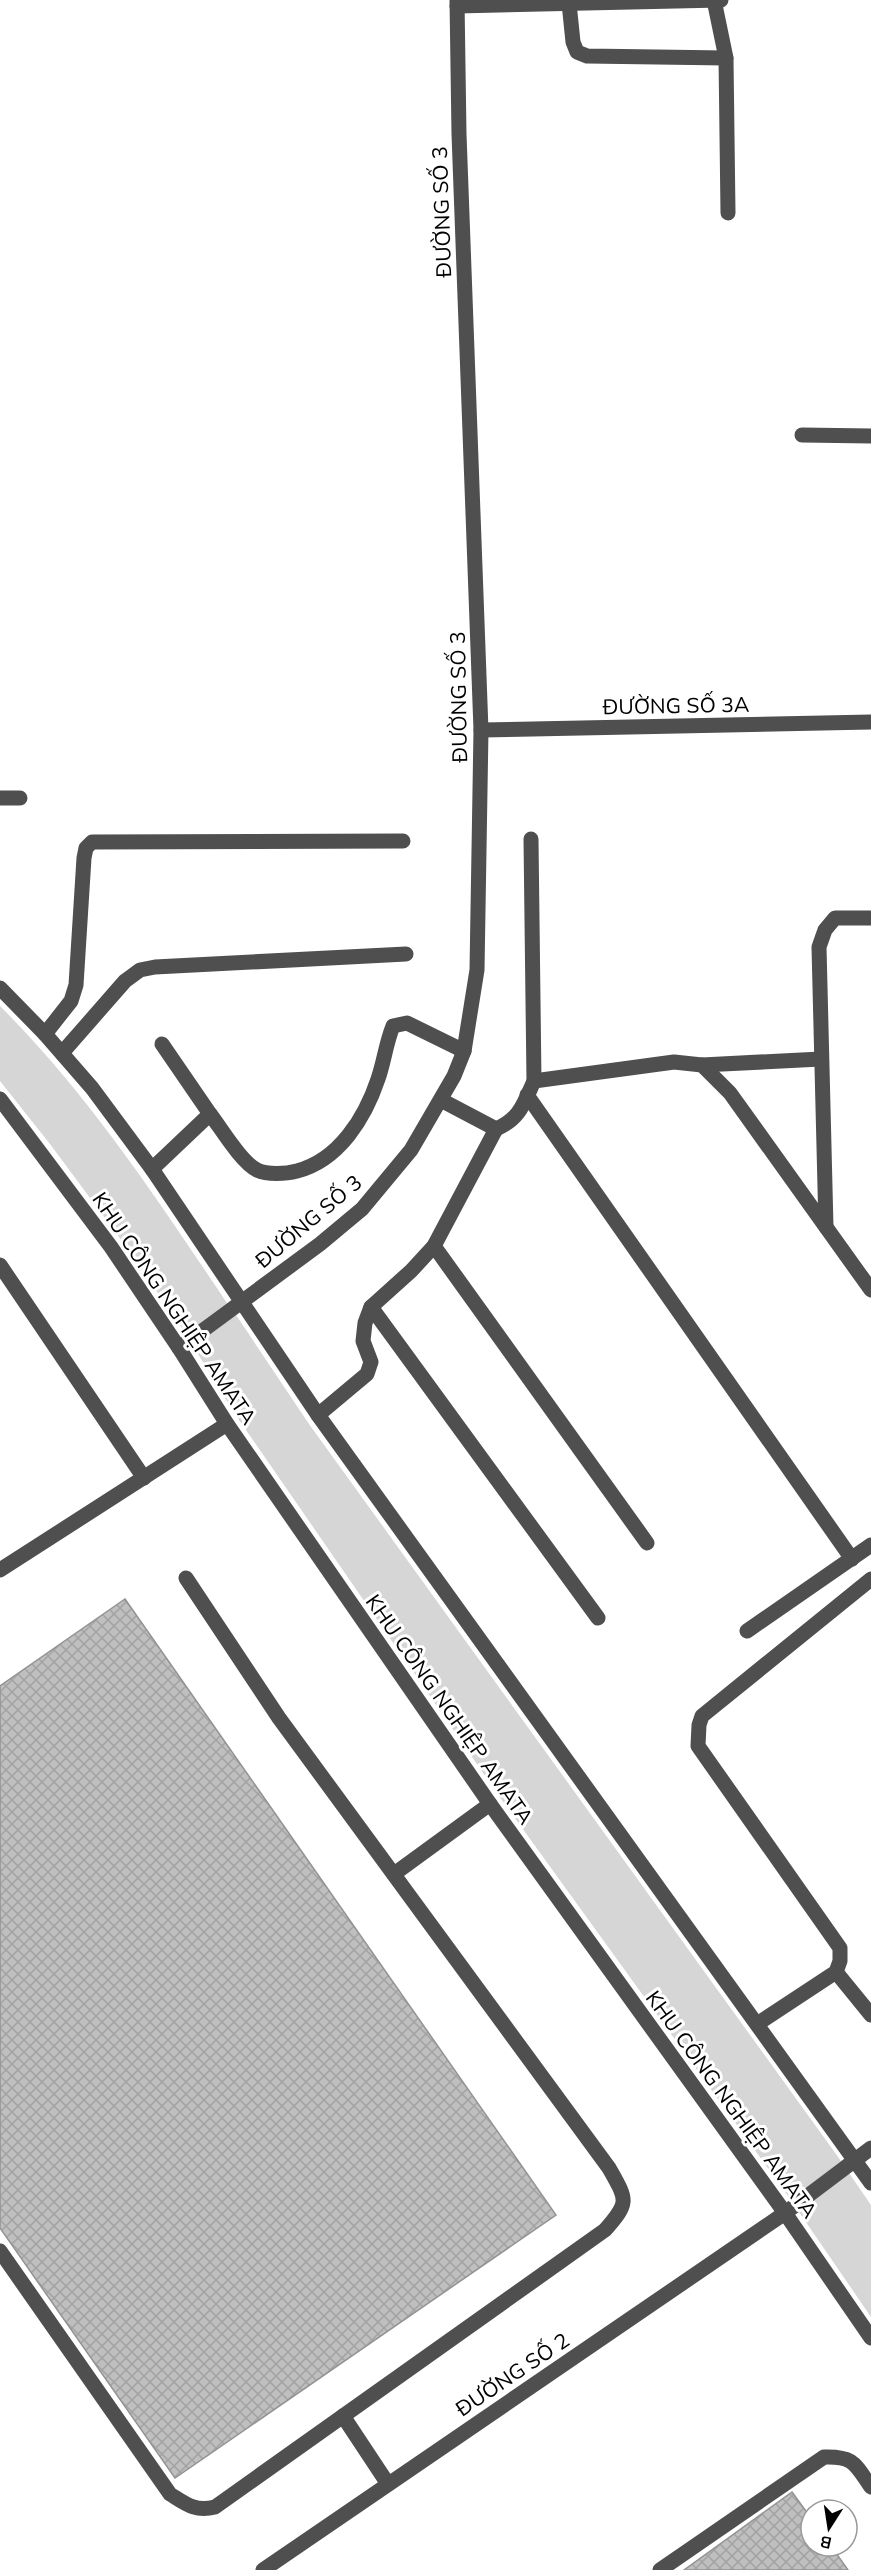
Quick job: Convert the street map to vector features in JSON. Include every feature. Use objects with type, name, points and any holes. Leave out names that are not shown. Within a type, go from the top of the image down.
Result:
[{"type":"street","points":[[714,0],[726,58],[728,213]]},
{"type":"street","points":[[457,3],[721,0]]},
{"type":"street","name":"ĐƯỜNG SỐ 3","points":[[180,1348],[320,1244],[362,1209],[411,1150],[441,1100],[464,1051],[477,970],[481,730],[459,134],[457,3]]},
{"type":"street","points":[[569,3],[573,42],[577,52],[587,56],[726,58]]},
{"type":"street","points":[[802,435],[871,436]]},
{"type":"street","name":"ĐƯỜNG SỐ 3A","points":[[481,730],[871,722]]},
{"type":"street","points":[[0,798],[20,798]]},
{"type":"street","points":[[318,1415],[367,1374],[371,1362],[363,1341],[365,1323],[371,1307],[411,1271],[434,1246],[496,1129],[509,1123],[520,1110],[531,1088],[531,839]]},
{"type":"street","points":[[45,1034],[71,1001],[76,985],[84,858],[86,848],[92,843],[403,841]]},
{"type":"street","points":[[826,1227],[819,947],[825,930],[835,918],[871,918]]},
{"type":"street","points":[[62,1053],[125,981],[140,970],[155,967],[406,954]]},
{"type":"street","points":[[0,988],[45,1034],[92,1088],[152,1169],[318,1415],[871,2183]]},
{"type":"street","points":[[162,1044],[210,1114],[247,1162],[256,1170],[292,1173],[322,1161],[336,1150],[355,1127],[378,1080],[393,1026],[407,1023],[464,1051]]},
{"type":"street","points":[[531,1088],[674,1062],[702,1065],[821,1059]]},
{"type":"street","points":[[702,1065],[730,1094],[871,1290]]},
{"type":"street","points":[[531,1088],[852,1558]]},
{"type":"street","name":"KHU CÔNG NGHIỆP AMATA","points":[[0,1099],[111,1247],[180,1348],[227,1424],[490,1804],[785,2213],[871,2338]]},
{"type":"street","points":[[441,1100],[496,1129]]},
{"type":"street","points":[[152,1169],[210,1114]]},
{"type":"street","points":[[434,1246],[647,1543]]},
{"type":"street","points":[[0,1265],[144,1478]]},
{"type":"street","points":[[371,1307],[598,1618]]},
{"type":"street","points":[[0,1570],[227,1424]]},
{"type":"street","points":[[747,1631],[871,1545]]},
{"type":"street","points":[[0,2251],[170,2494],[192,2508],[204,2510],[215,2507],[604,2230],[621,2212],[623,2194],[609,2168],[279,1718],[186,1578]]},
{"type":"street","points":[[757,2024],[836,1972],[840,1960],[840,1948],[698,1746],[697,1738],[702,1716],[871,1579]]},
{"type":"street","points":[[394,1874],[490,1804]]},
{"type":"street","points":[[836,1972],[871,2015]]},
{"type":"street","name":"ĐƯỜNG SỐ 2","points":[[263,2570],[785,2213],[871,2148]]},
{"type":"street","points":[[343,2416],[388,2484]]},
{"type":"street","points":[[660,2570],[824,2457],[844,2456],[857,2466],[871,2487]]},
{"type":"shaded area","points":[[0,1006],[63,1075],[121,1149],[227,1303],[186,1334],[119,1237],[0,1081]]},
{"type":"shaded area","points":[[236,1315],[309,1424],[841,2161],[791,2200],[499,1796],[237,1417],[193,1346]]},
{"type":"shaded area","points":[[849,2173],[871,2205],[871,2317],[799,2212]]},
{"type":"building","points":[[125,1599],[556,2215],[175,2478],[0,2228],[0,1686]]},
{"type":"building","points":[[792,2492],[799,2502],[799,2558],[840,2558],[848,2570],[684,2570]]}]
